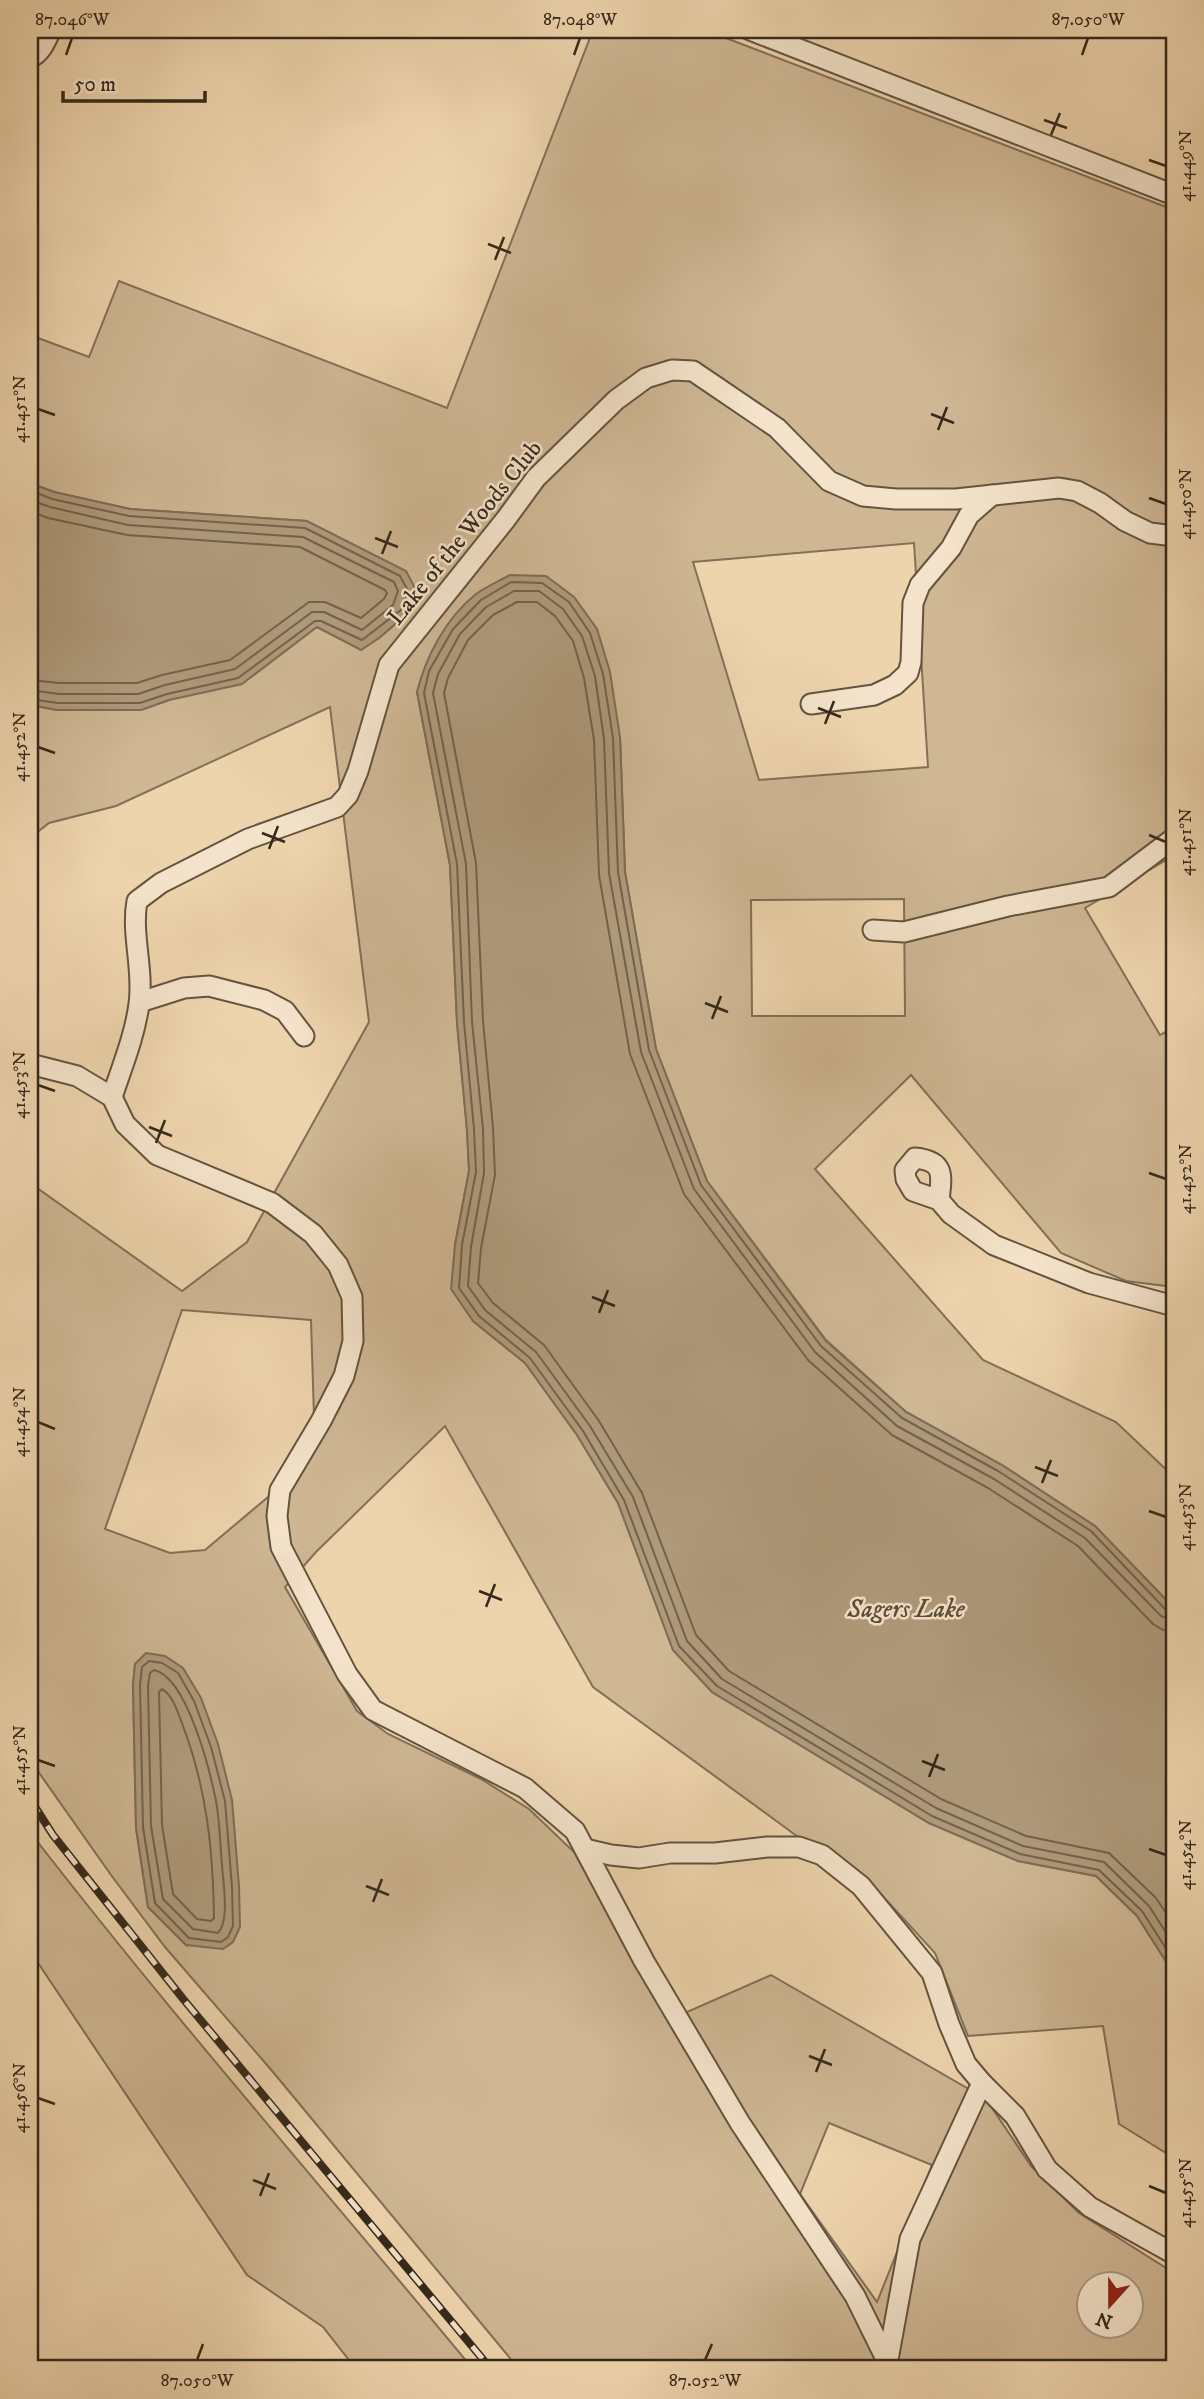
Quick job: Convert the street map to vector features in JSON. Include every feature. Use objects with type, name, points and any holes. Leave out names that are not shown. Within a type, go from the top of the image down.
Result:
[{"type":"street","points":[[30,58],[43,46],[51,30]]},
{"type":"street","points":[[750,30],[1174,195]]},
{"type":"street","name":"Lake of the Woods Club","points":[[112,1097],[140,1002],[135,916],[137,901],[161,883],[248,839],[337,807],[343,801],[358,771],[389,665],[536,478],[616,400],[646,378],[672,370],[693,371],[777,428],[829,481],[863,496],[932,499],[1059,488],[1077,491],[1150,533],[1174,537]]},
{"type":"street","points":[[811,704],[874,695],[895,685],[908,673],[911,662],[913,603],[920,585],[951,548],[969,516],[992,495]]},
{"type":"street","points":[[873,930],[904,932],[1008,906],[1109,887],[1174,838]]},
{"type":"street","points":[[140,1002],[184,988],[209,986],[264,1000],[285,1010],[304,1035]]},
{"type":"street","points":[[30,1064],[77,1076],[112,1097],[125,1124],[158,1155],[272,1203],[313,1234],[338,1265],[352,1297],[353,1341],[344,1377],[280,1490],[277,1516],[281,1547],[347,1674],[373,1710],[525,1788],[575,1831],[644,1961],[740,2123],[855,2296],[887,2365]]},
{"type":"street","points":[[939,1200],[951,1214],[994,1245],[1089,1283],[1174,1306]]},
{"type":"street","points":[[585,1849],[639,1858],[670,1853],[715,1853],[767,1847],[799,1847],[822,1855],[861,1886],[932,1972],[966,2064],[1015,2116],[1047,2169],[1090,2207],[1174,2254]]},
{"type":"street","points":[[887,2365],[911,2239],[982,2083]]},
{"type":"shaded area","points":[[593,30],[705,30],[1174,210],[1174,868],[1168,859],[1085,908],[1160,1035],[1174,1027],[1174,1287],[1126,1281],[1061,1253],[911,1075],[815,1169],[983,1360],[1116,1422],[1174,1477],[1174,1608],[1095,1526],[1002,1465],[906,1412],[826,1340],[707,1181],[656,1049],[625,872],[620,737],[417,692],[450,865],[457,1023],[469,1171],[455,1245],[473,1321],[525,1363],[577,1435],[618,1503],[673,1650],[712,1692],[929,1823],[1018,1861],[1096,1876],[1137,1916],[1174,1974],[1174,2158],[1119,2124],[1103,2026],[968,2036],[935,1953],[868,1880],[794,1834],[593,1687],[445,1426],[316,1552],[285,1587],[357,1711],[388,1734],[481,1779],[529,1809],[574,1852],[669,2020],[771,1975],[986,2099],[1031,2166],[1079,2213],[1174,2273],[1174,2369],[519,2369],[273,2072],[165,1947],[30,1760],[30,1183],[182,1291],[247,1242],[369,1022],[330,707],[116,806],[49,823],[30,838],[30,705],[57,710],[141,710],[169,700],[317,627],[361,649],[379,638],[407,614],[307,521],[130,509],[54,492],[30,483],[30,335],[89,357],[119,281],[447,408]],"holes":[[[914,543],[928,767],[759,780],[693,562]],[[904,899],[905,1016],[752,1016],[751,900]],[[182,1310],[311,1320],[314,1417],[268,1497],[205,1550],[170,1553],[105,1529]],[[135,1664],[186,1945],[148,1907],[136,1828],[133,1685]],[[829,2123],[932,2165],[877,2302],[800,2194]]]},
{"type":"shaded area","points":[[30,1832],[194,2036],[473,2369],[356,2369],[323,2327],[247,2275],[30,1951]]},
{"type":"water","points":[[30,483],[54,492],[130,509],[307,521],[406,571],[416,590],[407,614],[361,650],[317,627],[242,684],[169,700],[141,710],[57,710],[30,705]]},
{"type":"water","name":"Sagers Lake","points":[[510,575],[546,576],[574,597],[597,629],[610,672],[620,737],[625,872],[656,1049],[707,1181],[826,1341],[906,1412],[1002,1465],[1095,1526],[1174,1608],[1174,1974],[1137,1916],[1096,1876],[1018,1861],[929,1823],[712,1692],[673,1650],[618,1503],[577,1435],[525,1363],[473,1321],[451,1289],[455,1245],[469,1171],[467,1130],[457,1023],[450,865],[417,692],[432,651],[455,614],[476,594]]},
{"type":"water","points":[[146,1653],[165,1656],[183,1668],[201,1698],[218,1744],[232,1800],[240,1927],[233,1942],[223,1949],[186,1945],[148,1907],[136,1828],[133,1685],[135,1664]]},
{"type":"railway","points":[[30,1799],[53,1835],[184,2000],[491,2369]]}]
